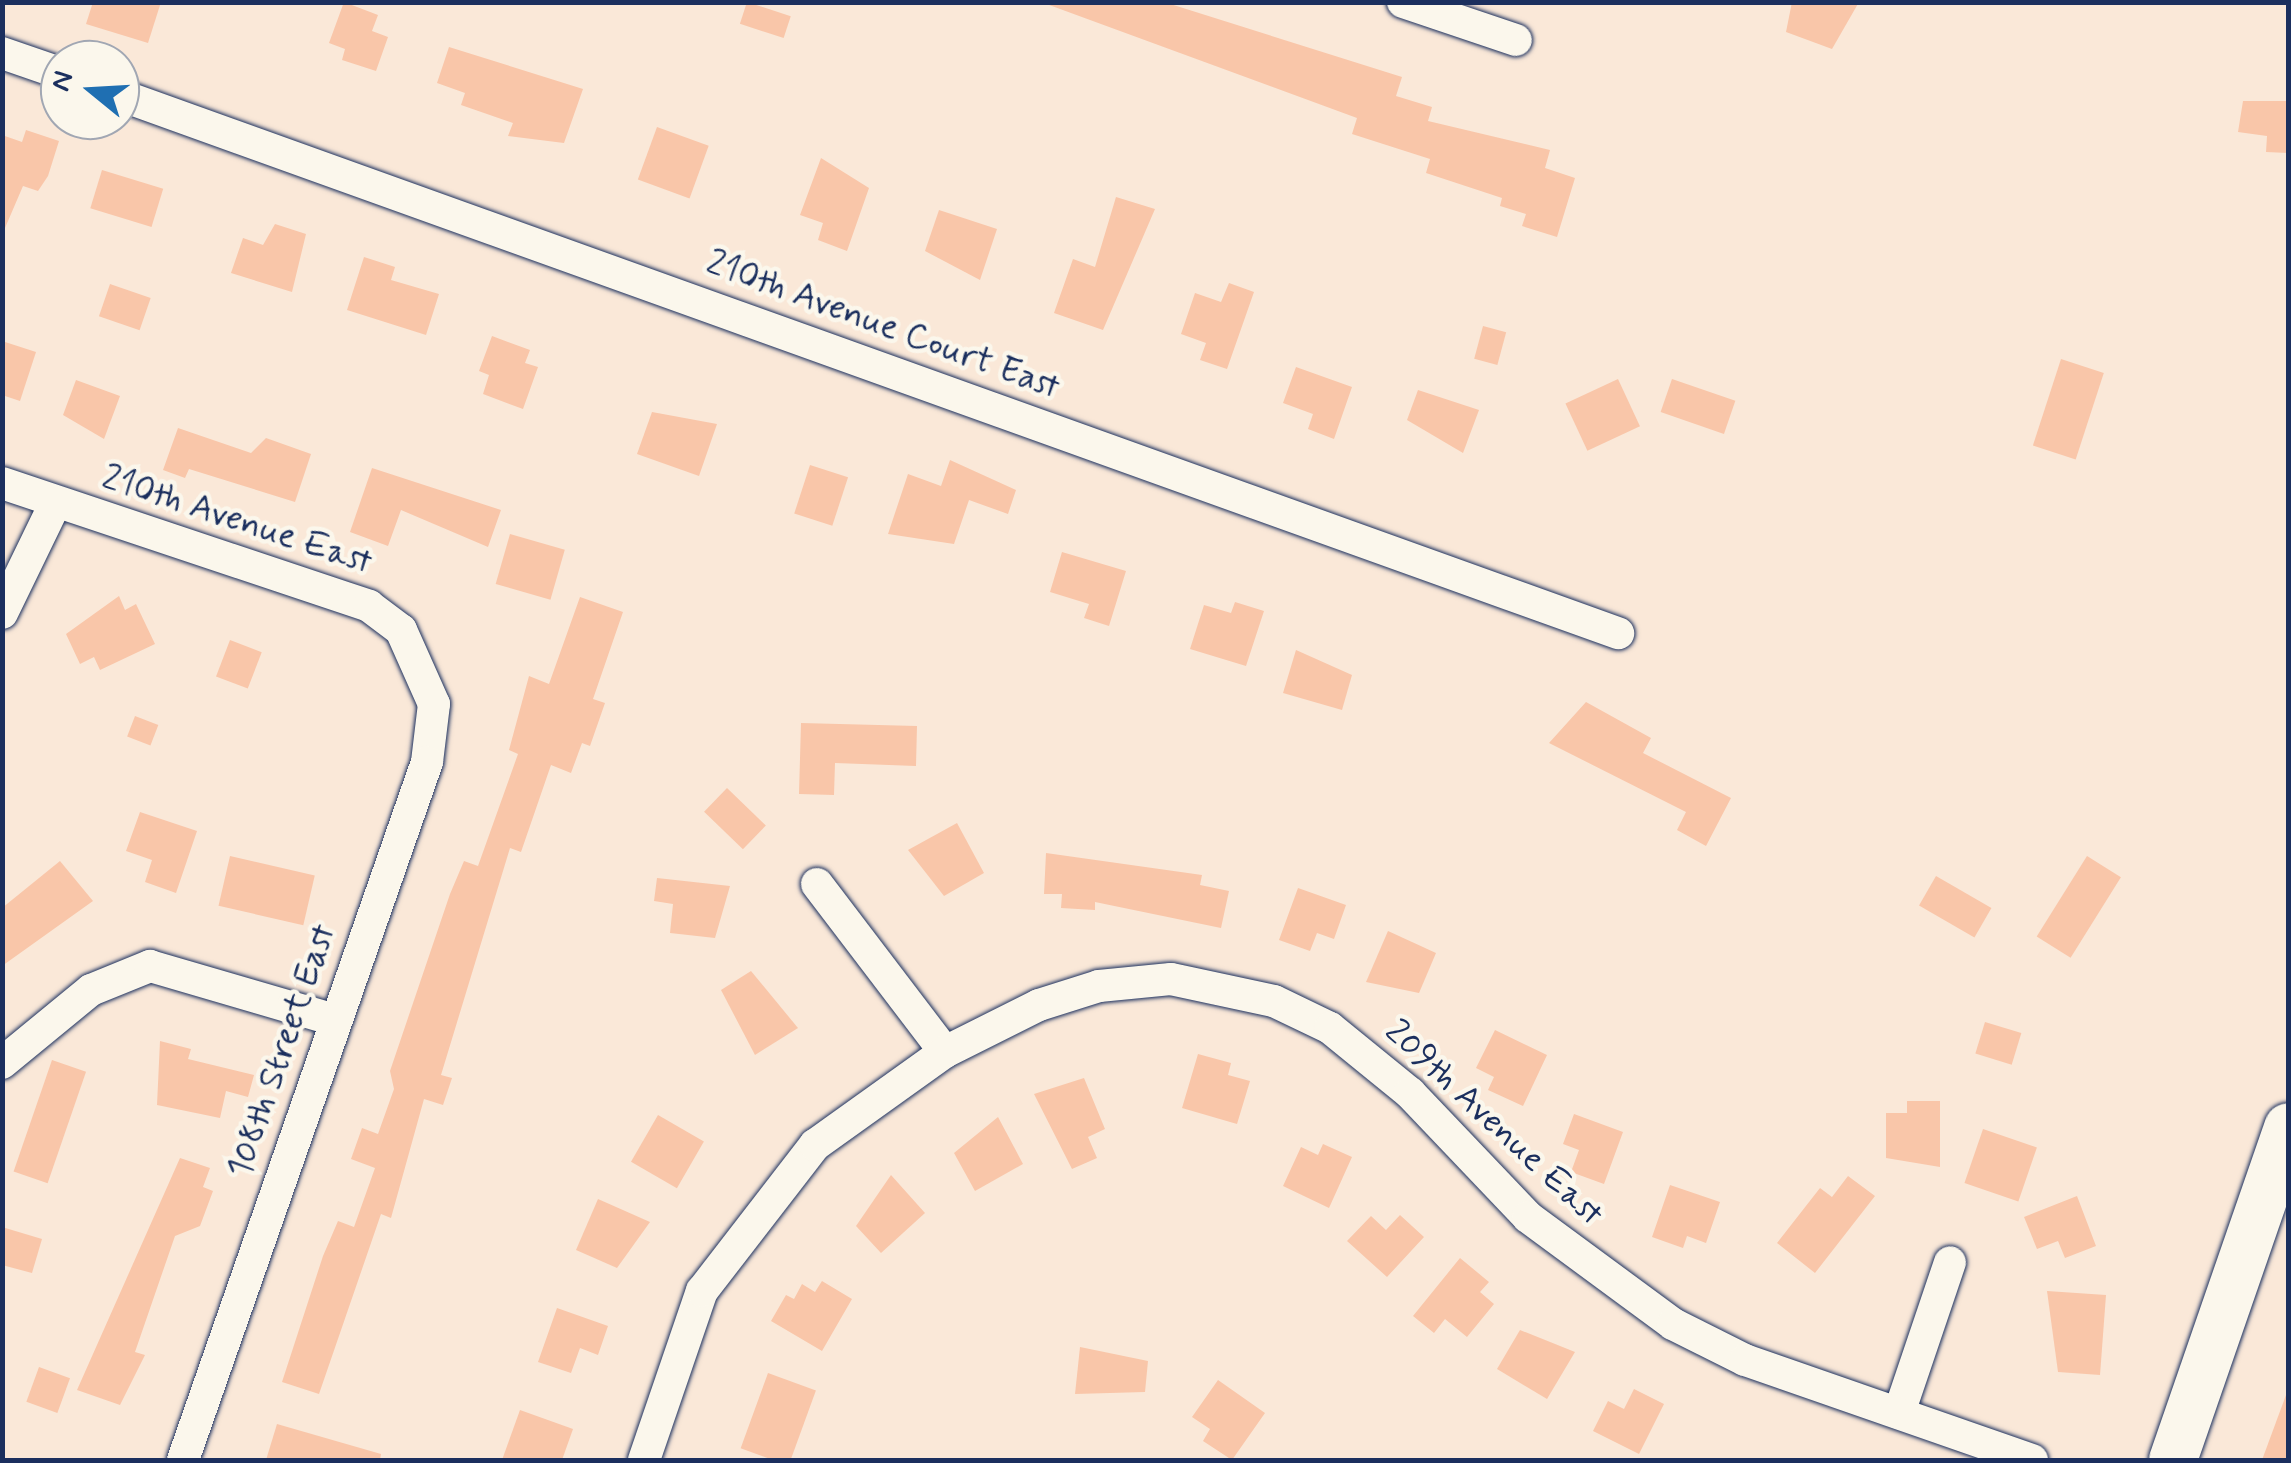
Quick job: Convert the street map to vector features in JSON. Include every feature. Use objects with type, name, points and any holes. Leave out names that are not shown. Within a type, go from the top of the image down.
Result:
[{"type":"street","points":[[1403,2],[1516,40]]},
{"type":"street","points":[[2,53],[40,67]]},
{"type":"street","name":"210th Avenue Court East","points":[[140,102],[1618,633]]},
{"type":"street","name":"210th Avenue East","points":[[2,484],[369,606],[424,665]]},
{"type":"street","points":[[2,613],[56,502]]},
{"type":"street","name":"108th Street East","points":[[182,1460],[427,762],[434,704],[424,665]]},
{"type":"street","points":[[817,884],[946,1052]]},
{"type":"street","points":[[2,1063],[92,990],[141,970],[178,969],[335,1020]]},
{"type":"street","name":"209th Avenue East","points":[[644,1460],[691,1318],[738,1234],[815,1146],[946,1052],[1039,1005],[1136,979],[1204,982],[1274,1001],[1371,1058],[1528,1217],[1673,1324],[1744,1360],[2032,1460]]},
{"type":"street","points":[[2173,1460],[2288,1126]]},
{"type":"street","points":[[1899,1413],[1950,1262]]},
{"type":"building","points":[[93,2],[161,2],[148,43],[86,24]]},
{"type":"building","points":[[344,2],[378,15],[372,31],[388,37],[376,71],[342,60],[345,49],[329,43]]},
{"type":"building","points":[[747,2],[791,16],[784,38],[740,24]]},
{"type":"building","points":[[1041,2],[1164,2],[1402,77],[1396,96],[1432,107],[1428,121],[1550,150],[1545,168],[1575,178],[1557,237],[1522,226],[1526,214],[1500,206],[1502,198],[1426,173],[1430,159],[1352,134],[1357,118]]},
{"type":"building","points":[[1792,2],[1859,2],[1832,49],[1786,32]]},
{"type":"building","points":[[449,47],[583,89],[564,143],[508,136],[513,123],[461,105],[465,93],[437,83]]},
{"type":"building","points":[[2243,101],[2288,101],[2288,153],[2266,152],[2267,136],[2238,132]]},
{"type":"building","points":[[657,127],[709,146],[690,198],[638,180]]},
{"type":"building","points":[[26,130],[40,135],[40,140],[59,141],[48,176],[38,191],[23,186],[2,235],[2,135],[22,142]]},
{"type":"building","points":[[821,158],[869,188],[847,251],[818,240],[823,223],[800,215]]},
{"type":"building","points":[[102,170],[163,189],[152,227],[90,208]]},
{"type":"building","points":[[1116,197],[1155,209],[1103,330],[1054,313],[1073,259],[1095,267]]},
{"type":"building","points":[[939,210],[997,229],[980,280],[925,251]]},
{"type":"building","points":[[275,224],[306,234],[292,292],[231,273],[243,238],[263,245]]},
{"type":"building","points":[[364,257],[395,267],[391,280],[439,294],[426,335],[347,310]]},
{"type":"building","points":[[1229,283],[1254,292],[1227,369],[1200,360],[1206,343],[1181,334],[1195,293],[1221,302]]},
{"type":"building","points":[[110,284],[151,298],[140,330],[99,316]]},
{"type":"building","points":[[1483,326],[1506,332],[1497,365],[1474,359]]},
{"type":"building","points":[[492,336],[530,350],[525,363],[538,367],[523,409],[483,394],[489,375],[479,371]]},
{"type":"building","points":[[2,341],[36,352],[20,401],[2,395]]},
{"type":"building","points":[[2061,359],[2104,373],[2076,459],[2033,446]]},
{"type":"building","points":[[1296,367],[1352,387],[1334,439],[1308,429],[1313,414],[1283,403]]},
{"type":"building","points":[[1618,379],[1640,426],[1587,451],[1565,404]]},
{"type":"building","points":[[1672,379],[1735,401],[1724,434],[1661,412]]},
{"type":"building","points":[[76,380],[120,396],[104,439],[63,415]]},
{"type":"building","points":[[1418,390],[1479,410],[1463,453],[1407,420]]},
{"type":"building","points":[[652,412],[717,424],[699,476],[637,454]]},
{"type":"building","points":[[178,428],[251,453],[266,438],[311,454],[295,502],[189,469],[185,478],[163,470]]},
{"type":"building","points":[[950,460],[1016,490],[1008,514],[969,500],[954,544],[888,534],[908,474],[941,486]]},
{"type":"building","points":[[810,465],[848,477],[832,526],[794,514]]},
{"type":"building","points":[[372,468],[501,510],[488,547],[401,510],[388,546],[350,532]]},
{"type":"building","points":[[510,534],[565,550],[550,600],[496,584]]},
{"type":"building","points":[[1062,552],[1126,571],[1109,626],[1084,618],[1089,604],[1050,592]]},
{"type":"building","points":[[119,596],[125,610],[136,604],[155,644],[100,670],[94,657],[80,664],[66,634]]},
{"type":"building","points":[[580,597],[623,612],[593,699],[605,703],[590,746],[582,743],[571,773],[551,765],[521,852],[510,848],[441,1075],[452,1078],[443,1105],[424,1099],[391,1218],[381,1214],[319,1394],[282,1382],[338,1221],[354,1227],[375,1168],[351,1159],[362,1128],[378,1134],[394,1089],[390,1071],[464,861],[478,866],[518,754],[509,750],[529,676],[549,684]]},
{"type":"building","points":[[1235,602],[1264,611],[1246,666],[1190,649],[1204,605],[1231,613]]},
{"type":"building","points":[[230,640],[262,652],[248,689],[216,676]]},
{"type":"building","points":[[1296,650],[1352,675],[1342,710],[1283,693]]},
{"type":"building","points":[[1586,702],[1651,738],[1643,753],[1731,798],[1706,846],[1677,830],[1686,812],[1549,743]]},
{"type":"building","points":[[135,716],[158,725],[150,745],[127,737]]},
{"type":"building","points":[[801,723],[917,726],[916,766],[835,763],[834,795],[799,794]]},
{"type":"building","points":[[727,788],[766,826],[743,849],[704,812]]},
{"type":"building","points":[[140,812],[197,831],[176,893],[145,882],[152,860],[126,851]]},
{"type":"building","points":[[957,823],[984,873],[944,896],[908,850]]},
{"type":"building","points":[[1046,853],[1202,875],[1200,885],[1229,891],[1221,928],[1095,902],[1095,910],[1061,908],[1062,894],[1044,894]]},
{"type":"building","points":[[230,856],[315,876],[303,925],[219,906]]},
{"type":"building","points":[[2087,856],[2121,877],[2071,958],[2037,937]]},
{"type":"building","points":[[60,861],[93,901],[2,966],[2,908]]},
{"type":"building","points":[[1936,876],[1991,908],[1974,937],[1919,905]]},
{"type":"building","points":[[657,878],[730,886],[715,938],[670,933],[673,904],[654,901]]},
{"type":"building","points":[[1298,888],[1346,905],[1334,939],[1317,933],[1310,951],[1279,940]]},
{"type":"building","points":[[1388,931],[1436,953],[1419,993],[1366,982]]},
{"type":"building","points":[[751,971],[798,1028],[755,1055],[721,990]]},
{"type":"building","points":[[1985,1022],[2021,1033],[2012,1065],[1975,1054]]},
{"type":"building","points":[[1495,1030],[1547,1055],[1523,1106],[1488,1090],[1494,1077],[1476,1068]]},
{"type":"building","points":[[160,1041],[191,1049],[188,1059],[254,1075],[248,1097],[226,1091],[220,1118],[157,1105]]},
{"type":"building","points":[[1198,1054],[1231,1063],[1228,1075],[1250,1081],[1237,1124],[1182,1108]]},
{"type":"building","points":[[52,1060],[86,1072],[48,1183],[14,1172]]},
{"type":"building","points":[[1084,1078],[1105,1129],[1088,1137],[1097,1158],[1072,1169],[1034,1094]]},
{"type":"building","points":[[1907,1101],[1940,1101],[1940,1167],[1886,1158],[1886,1113],[1907,1113]]},
{"type":"building","points":[[1574,1114],[1623,1132],[1604,1184],[1571,1172],[1579,1150],[1563,1144]]},
{"type":"building","points":[[658,1115],[704,1142],[677,1188],[631,1162]]},
{"type":"building","points":[[998,1117],[1023,1164],[975,1191],[954,1153]]},
{"type":"building","points":[[1983,1129],[2037,1148],[2018,1201],[1964,1183]]},
{"type":"building","points":[[1323,1144],[1352,1157],[1329,1208],[1283,1186],[1301,1147],[1318,1155]]},
{"type":"building","points":[[180,1158],[210,1168],[203,1187],[213,1191],[200,1226],[175,1236],[135,1352],[145,1355],[120,1405],[77,1390]]},
{"type":"building","points":[[891,1175],[925,1213],[881,1253],[856,1226]]},
{"type":"building","points":[[1848,1176],[1875,1196],[1815,1273],[1777,1243],[1820,1188],[1832,1197]]},
{"type":"building","points":[[1670,1185],[1720,1202],[1706,1243],[1687,1236],[1683,1248],[1652,1237]]},
{"type":"building","points":[[2077,1196],[2096,1246],[2065,1258],[2058,1241],[2037,1249],[2024,1217]]},
{"type":"building","points":[[598,1199],[650,1222],[617,1268],[576,1250]]},
{"type":"building","points":[[1400,1215],[1424,1237],[1387,1277],[1347,1241],[1371,1216],[1386,1230]]},
{"type":"building","points":[[2,1227],[42,1239],[32,1273],[2,1265]]},
{"type":"building","points":[[1460,1258],[1489,1282],[1480,1292],[1494,1304],[1467,1337],[1445,1319],[1434,1333],[1413,1316]]},
{"type":"building","points":[[822,1281],[852,1299],[822,1351],[771,1321],[786,1295],[794,1299],[802,1284],[815,1292]]},
{"type":"building","points":[[2047,1291],[2106,1295],[2100,1375],[2058,1372]]},
{"type":"building","points":[[557,1308],[608,1326],[598,1355],[580,1348],[571,1373],[538,1362]]},
{"type":"building","points":[[1520,1330],[1575,1352],[1547,1399],[1497,1369]]},
{"type":"building","points":[[1080,1347],[1148,1361],[1145,1392],[1075,1394]]},
{"type":"building","points":[[39,1367],[70,1378],[57,1413],[26,1402]]},
{"type":"building","points":[[768,1373],[816,1390],[791,1460],[773,1460],[741,1448]]},
{"type":"building","points":[[1218,1380],[1265,1413],[1232,1460],[1203,1441],[1210,1429],[1192,1417]]},
{"type":"building","points":[[1634,1389],[1664,1404],[1639,1454],[1593,1431],[1608,1401],[1624,1409]]},
{"type":"building","points":[[2286,1395],[2288,1460],[2262,1460]]},
{"type":"building","points":[[520,1410],[573,1429],[562,1460],[502,1460]]},
{"type":"building","points":[[277,1424],[381,1454],[380,1460],[266,1460]]}]
